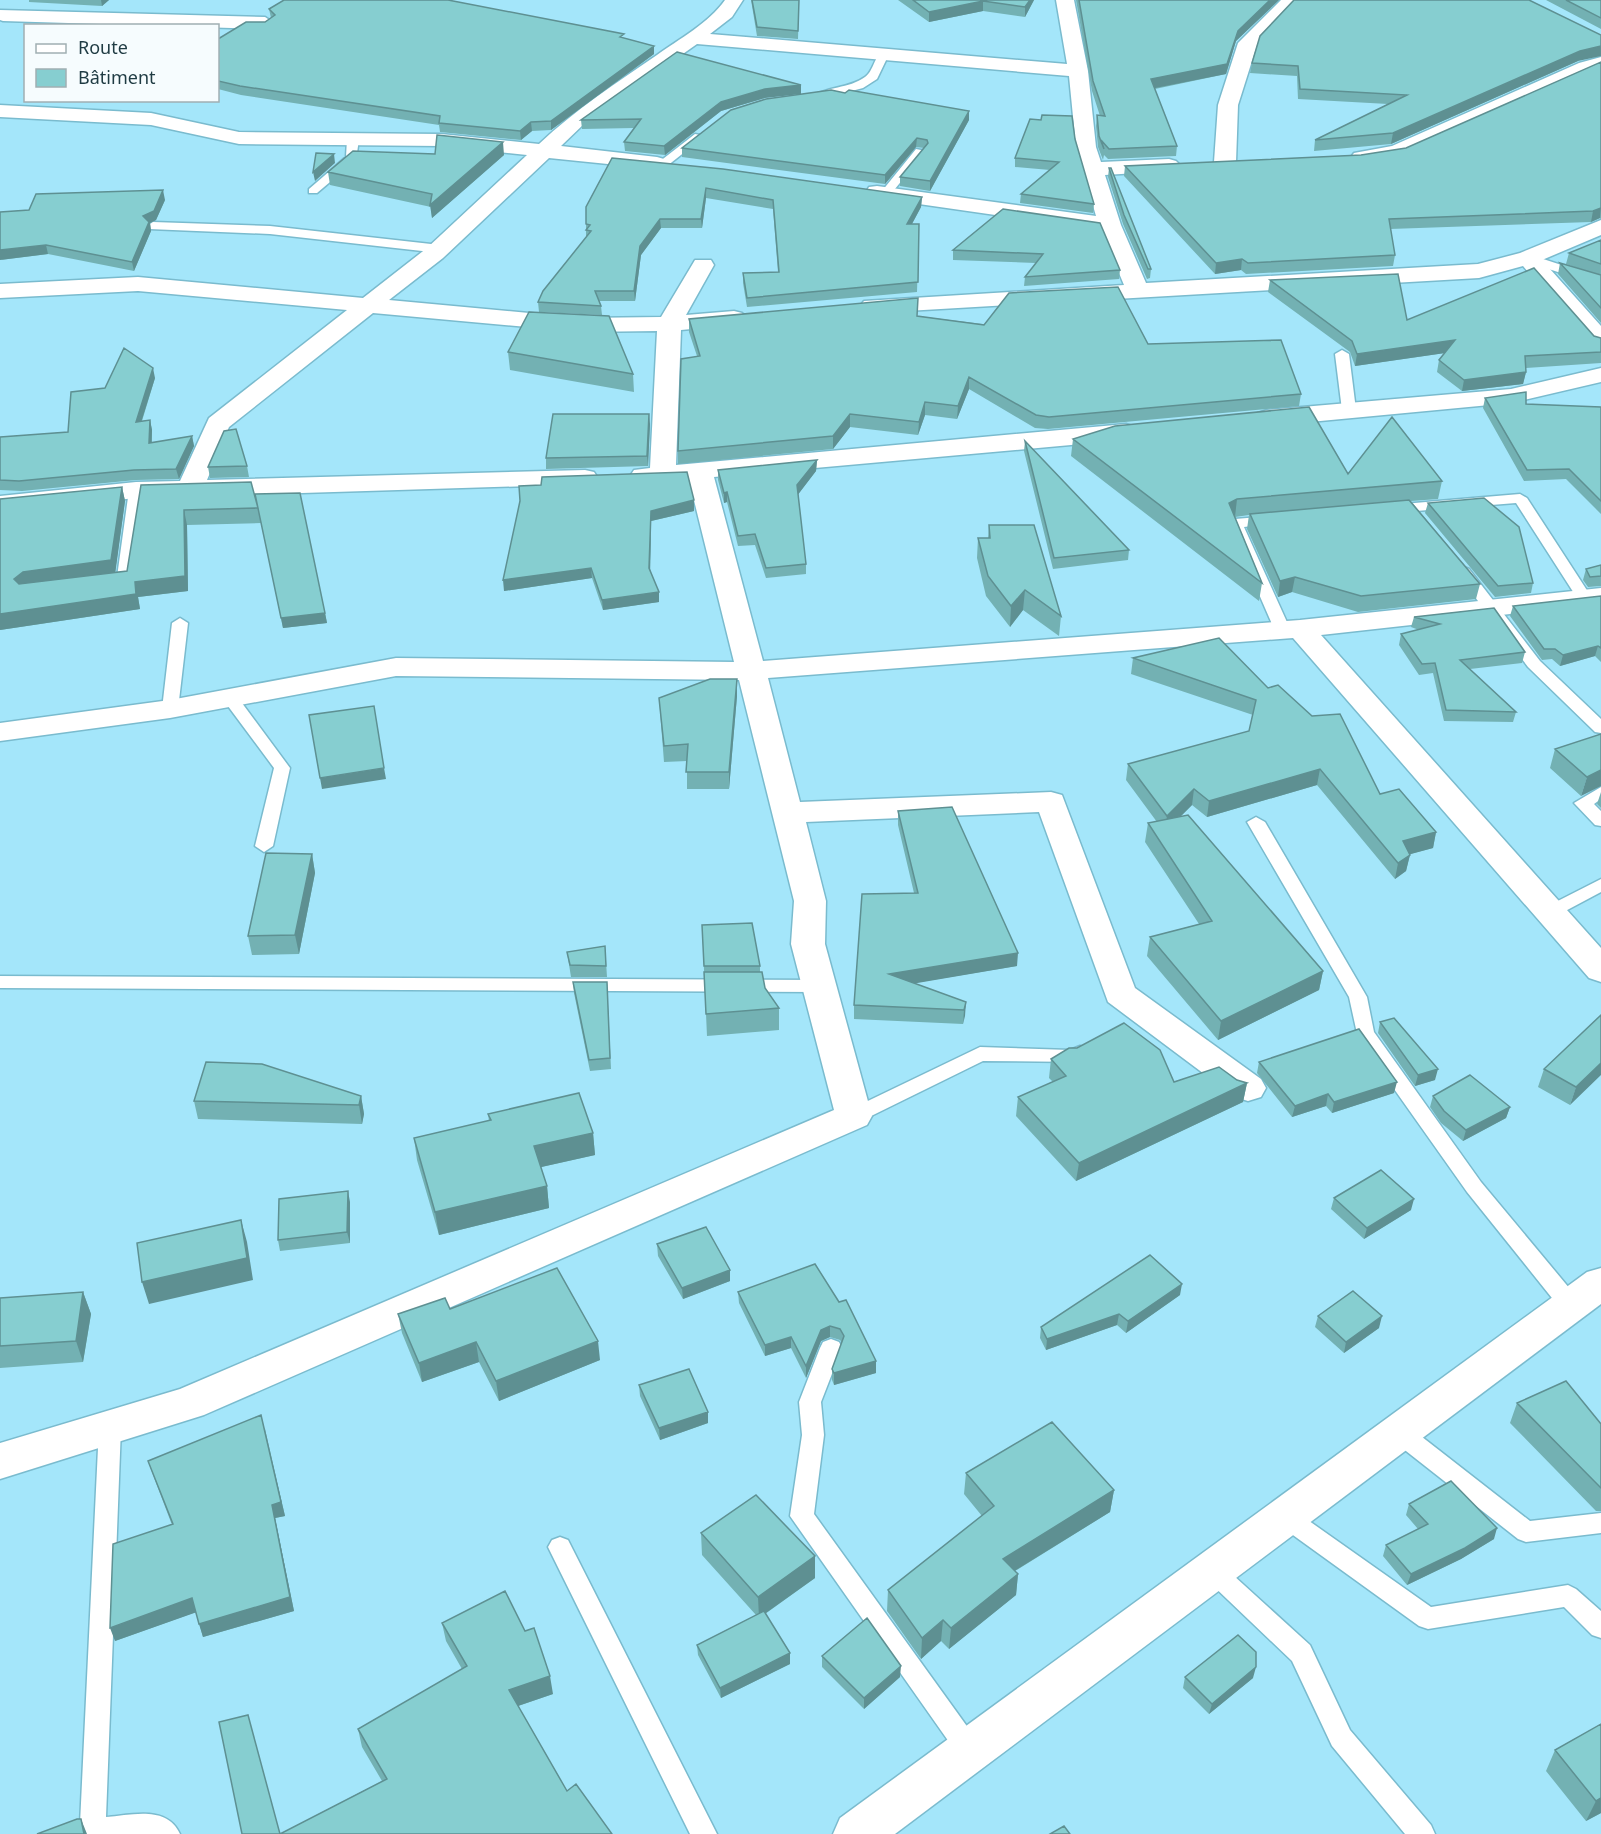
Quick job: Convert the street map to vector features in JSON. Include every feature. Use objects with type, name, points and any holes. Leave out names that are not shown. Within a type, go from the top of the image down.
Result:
[{"type":"street","points":[[150,19],[172,0]]},
{"type":"street","points":[[190,489],[218,423],[440,249],[540,152],[579,118],[725,14],[735,0]]},
{"type":"street","points":[[1065,0],[1078,70],[1086,147],[1110,225],[1137,289]]},
{"type":"street","points":[[1225,162],[1228,105],[1248,43],[1291,0]]},
{"type":"street","points":[[4,13],[265,23]]},
{"type":"street","points":[[693,38],[1078,70]]},
{"type":"street","points":[[1337,158],[1397,152],[1586,67],[1601,63]]},
{"type":"street","points":[[0,111],[151,119],[238,138],[441,140],[693,167]]},
{"type":"street","points":[[1093,169],[1247,161]]},
{"type":"street","points":[[851,188],[1110,225]]},
{"type":"street","points":[[848,308],[1137,289],[1479,271],[1528,258],[1601,227]]},
{"type":"street","points":[[1528,258],[1601,341]]},
{"type":"street","points":[[663,476],[669,324],[703,265]]},
{"type":"street","points":[[0,291],[138,284],[582,325],[669,324],[753,316]]},
{"type":"street","points":[[1243,420],[1511,396],[1601,375]]},
{"type":"street","points":[[0,504],[136,490],[663,476],[1149,429]]},
{"type":"street","points":[[0,1461],[190,1403],[854,1116],[808,944],[810,902],[700,472]]},
{"type":"street","points":[[0,732],[170,708],[396,667],[750,670],[1292,630],[1592,597]]},
{"type":"street","points":[[1292,630],[1601,970]]},
{"type":"street","points":[[787,813],[1051,802],[1120,994],[1140,1021],[1248,1088]]},
{"type":"street","points":[[857,1834],[1586,1295]]},
{"type":"lane","points":[[805,99],[859,86],[873,76],[884,54]]},
{"type":"lane","points":[[663,164],[708,129]]},
{"type":"lane","points":[[314,191],[352,158],[353,139]]},
{"type":"lane","points":[[886,193],[920,151]]},
{"type":"lane","points":[[153,226],[270,230],[440,249]]},
{"type":"lane","points":[[1528,258],[1601,282]]},
{"type":"lane","points":[[1342,354],[1349,410]]},
{"type":"lane","points":[[92,585],[124,581],[136,490]]},
{"type":"lane","points":[[1376,511],[1520,498],[1592,597]]},
{"type":"lane","points":[[1411,508],[1426,526]]},
{"type":"lane","points":[[1282,519],[1235,523],[1292,630]]},
{"type":"lane","points":[[1456,562],[1494,608],[1534,664],[1601,728]]},
{"type":"lane","points":[[170,708],[180,623]]},
{"type":"lane","points":[[230,698],[282,768],[264,846]]},
{"type":"lane","points":[[1601,792],[1582,803],[1601,821]]},
{"type":"lane","points":[[1256,822],[1358,996],[1365,1033],[1474,1187],[1586,1295]]},
{"type":"lane","points":[[1550,912],[1601,885]]},
{"type":"lane","points":[[0,982],[819,986]]},
{"type":"lane","points":[[854,1116],[980,1053],[1074,1057],[1093,1046]]},
{"type":"lane","points":[[831,1348],[810,1402],[813,1435],[802,1516],[970,1752]]},
{"type":"lane","points":[[110,1427],[90,1833],[156,1826],[166,1834]]},
{"type":"lane","points":[[1400,1433],[1526,1532],[1601,1523]]},
{"type":"lane","points":[[1287,1518],[1428,1618],[1568,1596],[1601,1627]]},
{"type":"lane","points":[[560,1547],[704,1834]]},
{"type":"lane","points":[[1214,1572],[1301,1653],[1341,1738],[1422,1834]]},
{"type":"building","points":[[284,0],[448,0],[624,34],[620,37],[654,46],[551,121],[531,122],[520,131],[439,123],[440,116],[219,81],[219,38],[246,22],[265,22],[275,15],[269,9]]},
{"type":"building","points":[[752,0],[799,0],[798,31],[757,27]]},
{"type":"building","points":[[913,0],[1030,0],[1025,7],[983,1],[929,12]]},
{"type":"building","points":[[1079,0],[1270,0],[1238,31],[1227,64],[1151,79],[1177,146],[1109,149],[1101,140],[1104,149],[1099,136],[1097,115],[1105,116],[1093,81]]},
{"type":"building","points":[[1294,0],[1529,0],[1601,35],[1601,46],[1580,51],[1393,133],[1315,140],[1407,95],[1300,89],[1298,66],[1252,63],[1260,36]]},
{"type":"building","points":[[1566,0],[1601,0],[1601,18]]},
{"type":"building","points":[[677,52],[801,85],[765,89],[721,102],[664,146],[624,142],[641,119],[581,120]]},
{"type":"building","points":[[1601,62],[1601,208],[1593,211],[1389,219],[1395,255],[1248,263],[1242,259],[1216,263],[1125,166],[1361,155],[1406,148]]},
{"type":"building","points":[[831,90],[845,93],[849,90],[969,111],[930,181],[900,177],[928,143],[927,140],[917,138],[885,175],[682,148],[731,110],[766,99]]},
{"type":"building","points":[[1042,115],[1072,116],[1075,139],[1094,204],[1021,194],[1059,162],[1015,158],[1030,119],[1041,120]]},
{"type":"building","points":[[437,135],[503,142],[430,205],[432,194],[328,172],[353,151],[435,154]]},
{"type":"building","points":[[316,153],[334,154],[313,172]]},
{"type":"building","points":[[612,158],[723,169],[922,197],[907,224],[919,224],[918,282],[747,298],[743,273],[779,272],[773,200],[706,188],[701,219],[660,219],[640,246],[634,291],[595,291],[601,306],[538,302],[543,291],[591,231],[586,230],[590,225],[586,224],[586,207]]},
{"type":"building","points":[[1109,168],[1111,168],[1151,269],[1148,269],[1124,215]]},
{"type":"building","points":[[163,190],[154,211],[143,216],[149,222],[132,262],[46,245],[0,250],[0,212],[29,210],[36,194]]},
{"type":"building","points":[[1003,209],[1100,223],[1120,270],[1025,277],[1043,254],[953,250]]},
{"type":"building","points":[[1601,240],[1601,264],[1569,253]]},
{"type":"building","points":[[1560,263],[1601,275],[1601,308]]},
{"type":"building","points":[[1534,268],[1594,336],[1601,338],[1601,352],[1525,356],[1526,372],[1464,380],[1439,360],[1455,340],[1357,354],[1352,341],[1270,280],[1398,274],[1407,320]]},
{"type":"building","points":[[1118,287],[1148,344],[1281,340],[1301,394],[1049,417],[1036,415],[969,377],[958,406],[925,402],[919,422],[850,414],[833,436],[678,451],[681,359],[700,356],[689,319],[918,298],[917,316],[984,325],[1009,293]]},
{"type":"building","points":[[529,312],[609,316],[633,374],[508,352]]},
{"type":"building","points":[[124,348],[153,368],[136,422],[150,420],[149,443],[192,436],[176,469],[134,470],[19,481],[0,480],[0,437],[68,432],[71,392],[105,388]]},
{"type":"building","points":[[1526,392],[1526,404],[1601,407],[1601,501],[1569,469],[1527,470],[1485,398]]},
{"type":"building","points":[[1309,407],[1348,474],[1392,417],[1442,481],[1237,499],[1229,503],[1262,583],[1073,439],[1115,426]]},
{"type":"building","points":[[553,414],[649,414],[647,456],[546,458]]},
{"type":"building","points":[[236,429],[247,466],[208,467],[224,431]]},
{"type":"building","points":[[1025,441],[1129,550],[1054,558]]},
{"type":"building","points":[[817,460],[797,485],[806,564],[766,568],[755,534],[738,536],[727,492],[724,493],[718,470]]},
{"type":"building","points":[[687,472],[694,500],[651,511],[649,568],[659,592],[602,600],[591,568],[503,580],[520,501],[519,486],[541,485],[542,477]]},
{"type":"building","points":[[251,482],[258,508],[184,510],[185,576],[135,582],[136,594],[0,614],[0,499],[122,487],[111,560],[23,572],[14,579],[19,584],[127,571],[141,485]]},
{"type":"building","points":[[300,493],[325,613],[281,618],[255,494]]},
{"type":"building","points":[[1484,498],[1519,527],[1533,583],[1498,586],[1428,503]]},
{"type":"building","points":[[1409,500],[1480,584],[1361,596],[1295,577],[1280,581],[1250,514]]},
{"type":"building","points":[[989,525],[1034,525],[1061,616],[1025,590],[1011,606],[988,576],[978,538],[990,538]]},
{"type":"building","points":[[1601,565],[1601,576],[1590,577],[1586,569]]},
{"type":"building","points":[[1601,596],[1601,648],[1598,646],[1563,655],[1555,649],[1544,649],[1513,606]]},
{"type":"building","points":[[1494,608],[1525,652],[1460,660],[1516,712],[1446,710],[1435,663],[1422,664],[1401,634],[1440,624],[1414,617]]},
{"type":"building","points":[[1219,638],[1268,688],[1278,685],[1312,716],[1340,714],[1380,794],[1399,789],[1436,832],[1403,841],[1410,855],[1398,863],[1320,769],[1209,801],[1194,789],[1167,816],[1128,764],[1249,731],[1256,700],[1133,658]]},
{"type":"building","points":[[710,679],[737,679],[729,772],[686,772],[688,744],[664,746],[659,698]]},
{"type":"building","points":[[374,706],[384,768],[320,778],[309,715]]},
{"type":"building","points":[[1601,734],[1601,770],[1587,777],[1555,749]]},
{"type":"building","points":[[952,807],[1018,953],[889,974],[966,1002],[964,1010],[854,1005],[862,894],[918,893],[898,811]]},
{"type":"building","points":[[1188,815],[1323,971],[1221,1021],[1150,937],[1212,921],[1148,823]]},
{"type":"building","points":[[266,853],[312,854],[295,935],[248,936]]},
{"type":"building","points":[[752,923],[760,966],[704,966],[702,925]]},
{"type":"building","points":[[605,946],[606,966],[570,965],[567,952]]},
{"type":"building","points":[[704,972],[762,972],[765,988],[779,1008],[706,1014]]},
{"type":"building","points":[[573,982],[607,982],[610,1058],[589,1060]]},
{"type":"building","points":[[1601,1015],[1601,1063],[1576,1087],[1544,1069]]},
{"type":"building","points":[[1394,1018],[1438,1069],[1418,1075],[1380,1022]]},
{"type":"building","points":[[1124,1023],[1160,1050],[1174,1082],[1219,1067],[1237,1080],[1247,1083],[1079,1163],[1018,1097],[1066,1076],[1051,1059],[1069,1048],[1077,1048]]},
{"type":"building","points":[[1359,1029],[1397,1082],[1334,1102],[1328,1094],[1295,1106],[1259,1062]]},
{"type":"building","points":[[206,1062],[262,1064],[361,1096],[359,1105],[194,1101]]},
{"type":"building","points":[[1470,1075],[1510,1107],[1466,1130],[1444,1111],[1433,1096]]},
{"type":"building","points":[[579,1093],[593,1133],[534,1146],[547,1186],[435,1212],[414,1138],[491,1120],[488,1114]]},
{"type":"building","points":[[1381,1170],[1414,1199],[1367,1228],[1334,1198]]},
{"type":"building","points":[[348,1191],[347,1232],[278,1240],[279,1199]]},
{"type":"building","points":[[241,1220],[247,1258],[142,1282],[137,1243]]},
{"type":"building","points":[[706,1227],[730,1270],[682,1288],[657,1244]]},
{"type":"building","points":[[1150,1255],[1182,1284],[1128,1321],[1119,1314],[1047,1339],[1041,1327]]},
{"type":"building","points":[[815,1264],[839,1302],[846,1300],[876,1361],[834,1373],[832,1369],[844,1336],[840,1329],[830,1326],[821,1330],[806,1366],[791,1337],[765,1345],[738,1292]]},
{"type":"building","points":[[557,1268],[598,1341],[496,1381],[476,1342],[419,1363],[398,1314],[445,1298],[450,1309]]},
{"type":"building","points":[[1353,1291],[1382,1316],[1346,1342],[1318,1316]]},
{"type":"building","points":[[83,1292],[76,1341],[0,1346],[0,1298]]},
{"type":"building","points":[[689,1369],[708,1412],[659,1428],[639,1385]]},
{"type":"building","points":[[1566,1381],[1601,1424],[1601,1488],[1517,1403]]},
{"type":"building","points":[[261,1415],[281,1502],[272,1505],[290,1597],[199,1624],[192,1598],[110,1628],[113,1544],[173,1524],[148,1461]]},
{"type":"building","points":[[1052,1422],[1114,1490],[1003,1559],[1018,1574],[951,1628],[943,1620],[922,1638],[888,1590],[994,1506],[966,1473]]},
{"type":"building","points":[[1451,1481],[1497,1528],[1465,1548],[1411,1574],[1386,1545],[1428,1524],[1409,1504]]},
{"type":"building","points":[[756,1495],[815,1556],[758,1597],[701,1533]]},
{"type":"building","points":[[505,1591],[525,1631],[534,1628],[550,1676],[509,1690],[567,1791],[576,1784],[612,1834],[280,1834],[387,1779],[358,1729],[467,1666],[442,1623]]},
{"type":"building","points":[[764,1611],[790,1653],[720,1688],[697,1645]]},
{"type":"building","points":[[867,1618],[901,1666],[864,1698],[822,1656]]},
{"type":"building","points":[[1238,1635],[1256,1652],[1256,1667],[1212,1704],[1185,1677]]},
{"type":"building","points":[[248,1715],[280,1834],[242,1834],[219,1722]]},
{"type":"building","points":[[1601,1724],[1601,1798],[1596,1801],[1555,1750]]},
{"type":"building","points":[[81,1819],[84,1834],[37,1834]]},
{"type":"building","points":[[1064,1826],[1070,1834],[1050,1834]]}]
